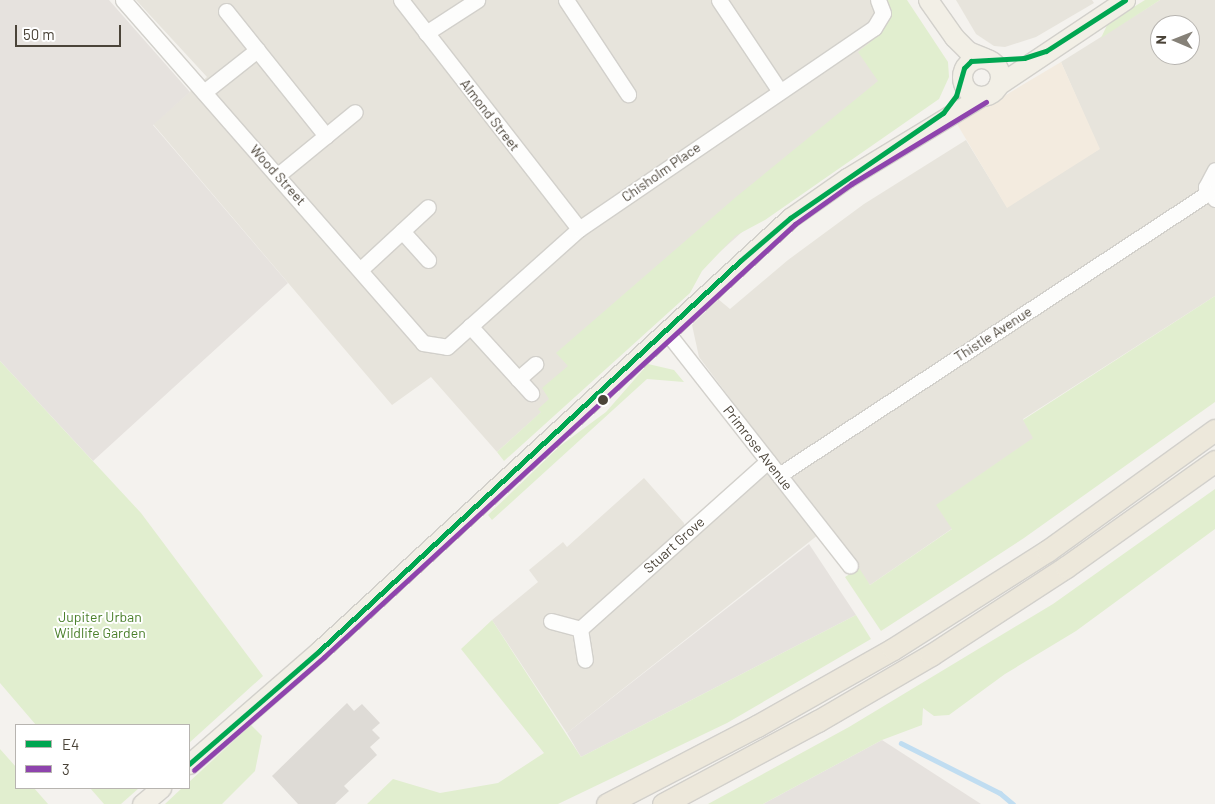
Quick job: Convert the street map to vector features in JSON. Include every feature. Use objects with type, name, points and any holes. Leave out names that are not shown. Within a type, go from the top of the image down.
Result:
[{"type":"highway","points":[[606,804],[757,726],[893,649],[1047,550],[1215,430]]},
{"type":"highway","points":[[663,804],[818,721],[931,655],[1066,568],[1215,461]]},
{"type":"main road","points":[[928,0],[954,37],[968,51],[987,59],[999,71],[998,85]]},
{"type":"main road","points":[[190,763],[325,645],[790,218],[923,130],[982,96],[1046,51],[1125,0]]},
{"type":"main road","points":[[954,37],[962,75],[968,91],[982,96]]},
{"type":"main road","points":[[923,130],[956,96],[962,75],[970,61],[1024,58],[1046,51]]},
{"type":"main road","points":[[142,804],[160,789]]},
{"type":"street","name":"Wood Street","points":[[124,0],[361,269],[423,343],[434,347]]},
{"type":"street","name":"Almond Street","points":[[401,0],[579,229]]},
{"type":"street","points":[[426,33],[477,0]]},
{"type":"street","points":[[566,0],[628,94]]},
{"type":"street","points":[[719,0],[779,90]]},
{"type":"street","name":"Chisholm Place","points":[[434,347],[447,347],[579,229],[779,90],[874,28],[883,13],[878,0]]},
{"type":"street","points":[[226,11],[326,136]]},
{"type":"street","points":[[204,92],[257,50]]},
{"type":"street","points":[[278,175],[355,112]]},
{"type":"street","name":"Thistle Avenue","points":[[779,475],[1212,196],[1206,181],[1215,170]]},
{"type":"street","points":[[361,269],[428,207]]},
{"type":"street","points":[[402,231],[428,260]]},
{"type":"street","points":[[470,326],[531,393]]},
{"type":"street","name":"Primrose Avenue","points":[[666,331],[850,566]]},
{"type":"street","points":[[518,379],[535,364]]},
{"type":"street","name":"Stuart Grove","points":[[580,629],[768,461]]},
{"type":"street","points":[[551,621],[580,629],[585,660]]},
{"type":"shaded area","points":[[0,0],[109,0],[190,92],[153,125],[288,283],[93,461],[0,361]]},
{"type":"shaded area","points":[[136,0],[904,0],[928,35],[781,197],[497,452],[431,377],[392,405],[153,124],[207,77]]},
{"type":"shaded area","points":[[956,0],[1092,0],[1094,3],[1036,37],[1005,47],[994,46],[976,34]]},
{"type":"shaded area","points":[[1160,0],[1215,0],[1215,296],[1023,419],[1034,438],[937,505],[953,528],[870,585],[823,531],[567,733],[492,620],[538,582],[529,570],[563,542],[567,547],[644,478],[684,523],[686,534],[775,458],[699,357],[692,325],[718,299],[730,309],[788,260],[864,204],[966,140],[1007,207],[1099,149],[1061,62]]},
{"type":"shaded area","points":[[1061,62],[1100,149],[1007,208],[957,124]]},
{"type":"shaded area","points":[[809,544],[856,615],[581,757],[567,733]]},
{"type":"shaded area","points":[[882,740],[981,804],[763,804]]},
{"type":"green space","points":[[885,0],[907,0],[948,62],[949,77],[939,99],[765,220],[735,236],[702,271],[690,293],[504,461],[497,452],[541,412],[538,409],[549,399],[542,388],[568,366],[556,353],[736,197],[878,81],[858,52],[879,35],[888,20]]},
{"type":"green space","points":[[1145,0],[1160,0],[1101,38],[1108,23]]},
{"type":"green space","points":[[1215,296],[1215,402],[1024,538],[881,631],[845,577],[859,568],[870,585],[952,529],[936,505],[1033,438],[1023,420]]},
{"type":"green space","name":"Jupiter Urban Wildlife Garden","points":[[0,361],[141,513],[263,676],[190,742],[190,724],[35,724],[0,683]]},
{"type":"green space","points":[[648,364],[674,370],[684,382],[647,379],[492,520],[488,515],[560,446],[606,412]]},
{"type":"green space","points":[[1215,489],[1215,529],[1076,631],[1005,674],[949,715],[934,716],[923,708],[922,725],[882,740],[763,804],[708,804],[849,727],[1053,604]]},
{"type":"green space","points":[[856,615],[871,639],[727,723],[558,804],[367,804],[393,779],[440,793],[498,783],[544,753],[461,649],[492,620],[581,757]]},
{"type":"green space","points":[[251,725],[262,736],[255,771],[222,804],[165,804],[181,789],[190,789],[190,781]]},
{"type":"green space","points":[[0,749],[15,766],[15,789],[35,789],[48,804],[0,804]]},
{"type":"green space","points":[[91,789],[138,789],[121,804],[104,804]]},
{"type":"building","points":[[347,703],[354,711],[362,704],[380,723],[372,730],[380,738],[370,747],[377,755],[344,786],[349,791],[335,804],[298,804],[272,776]]},
{"type":"waterway","points":[[901,743],[1000,793],[1013,804]]},
{"type":"transit line","name":"E4","points":[[190,763],[319,651],[740,261],[790,218],[943,113],[956,96],[964,68],[971,61],[1024,58],[1046,51],[1125,0]]},
{"type":"transit line","name":"3","points":[[194,770],[324,657],[795,224],[851,184],[986,102]]}]
